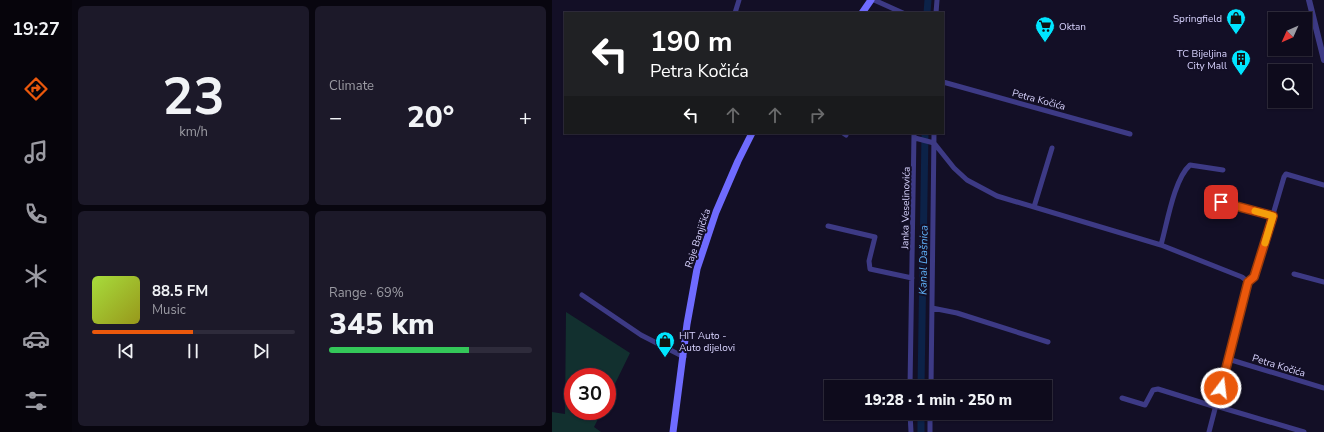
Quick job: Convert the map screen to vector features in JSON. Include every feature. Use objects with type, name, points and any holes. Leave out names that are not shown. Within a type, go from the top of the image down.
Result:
[{"type":"main road","points":[[863,12],[873,0]]},
{"type":"main road","name":"Raje Banjičića","points":[[673,432],[684,356],[686,324],[693,287],[706,237],[738,161],[752,134]]},
{"type":"street","points":[[735,12],[739,0]]},
{"type":"street","points":[[873,0],[901,12]]},
{"type":"street","points":[[936,12],[937,0]]},
{"type":"street","points":[[1309,0],[1324,60]]},
{"type":"street","name":"Petra Kočića","points":[[944,82],[1130,134]]},
{"type":"street","points":[[931,380],[932,143],[934,134]]},
{"type":"street","points":[[916,137],[932,143],[954,168],[977,186],[997,196],[1161,244],[1242,277],[1248,282]]},
{"type":"street","name":"Janka Veselinovića","points":[[910,380],[916,137]]},
{"type":"street","points":[[1034,207],[1052,148]]},
{"type":"street","points":[[1161,244],[1178,185],[1186,169],[1190,165],[1223,170]]},
{"type":"street","points":[[1209,432],[1248,282],[1254,277],[1286,174],[1324,185]]},
{"type":"street","points":[[1221,202],[1273,216]]},
{"type":"street","points":[[828,226],[873,236],[875,240],[869,261],[870,269],[912,278]]},
{"type":"street","points":[[1294,274],[1324,282]]},
{"type":"street","points":[[582,295],[641,335],[684,356]]},
{"type":"street","points":[[932,308],[957,313],[1048,342]]},
{"type":"street","name":"Petra Kočića","points":[[1228,359],[1324,388]]},
{"type":"street","points":[[1122,398],[1145,405],[1153,390],[1158,389],[1304,432]]},
{"type":"street","points":[[910,420],[911,432]]},
{"type":"street","points":[[930,420],[930,432]]},
{"type":"green space","points":[[566,312],[630,353],[616,382],[616,368],[565,368]]},
{"type":"green space","points":[[552,412],[564,414],[564,420],[598,420],[594,427],[601,432],[552,432]]},
{"type":"waterway","name":"Kanal Dašnica","points":[[927,12],[928,0]]},
{"type":"waterway","name":"Kanal Dašnica","points":[[921,380],[925,134]]},
{"type":"waterway","name":"Kanal Dašnica","points":[[921,420],[921,432]]},
{"type":"slow traffic","points":[[1255,211],[1273,216],[1265,243]]},
{"type":"place","name":"Springfield","points":[[1236,35]]},
{"type":"place","name":"Oktan","points":[[1045,43]]},
{"type":"place","name":"TC Bijeljina City Mall","points":[[1241,76]]},
{"type":"place","name":"HIT Auto - Auto dijelovi","points":[[665,358]]},
{"type":"route","points":[[1221,202],[1273,216],[1254,277],[1248,282],[1221,388]]}]
